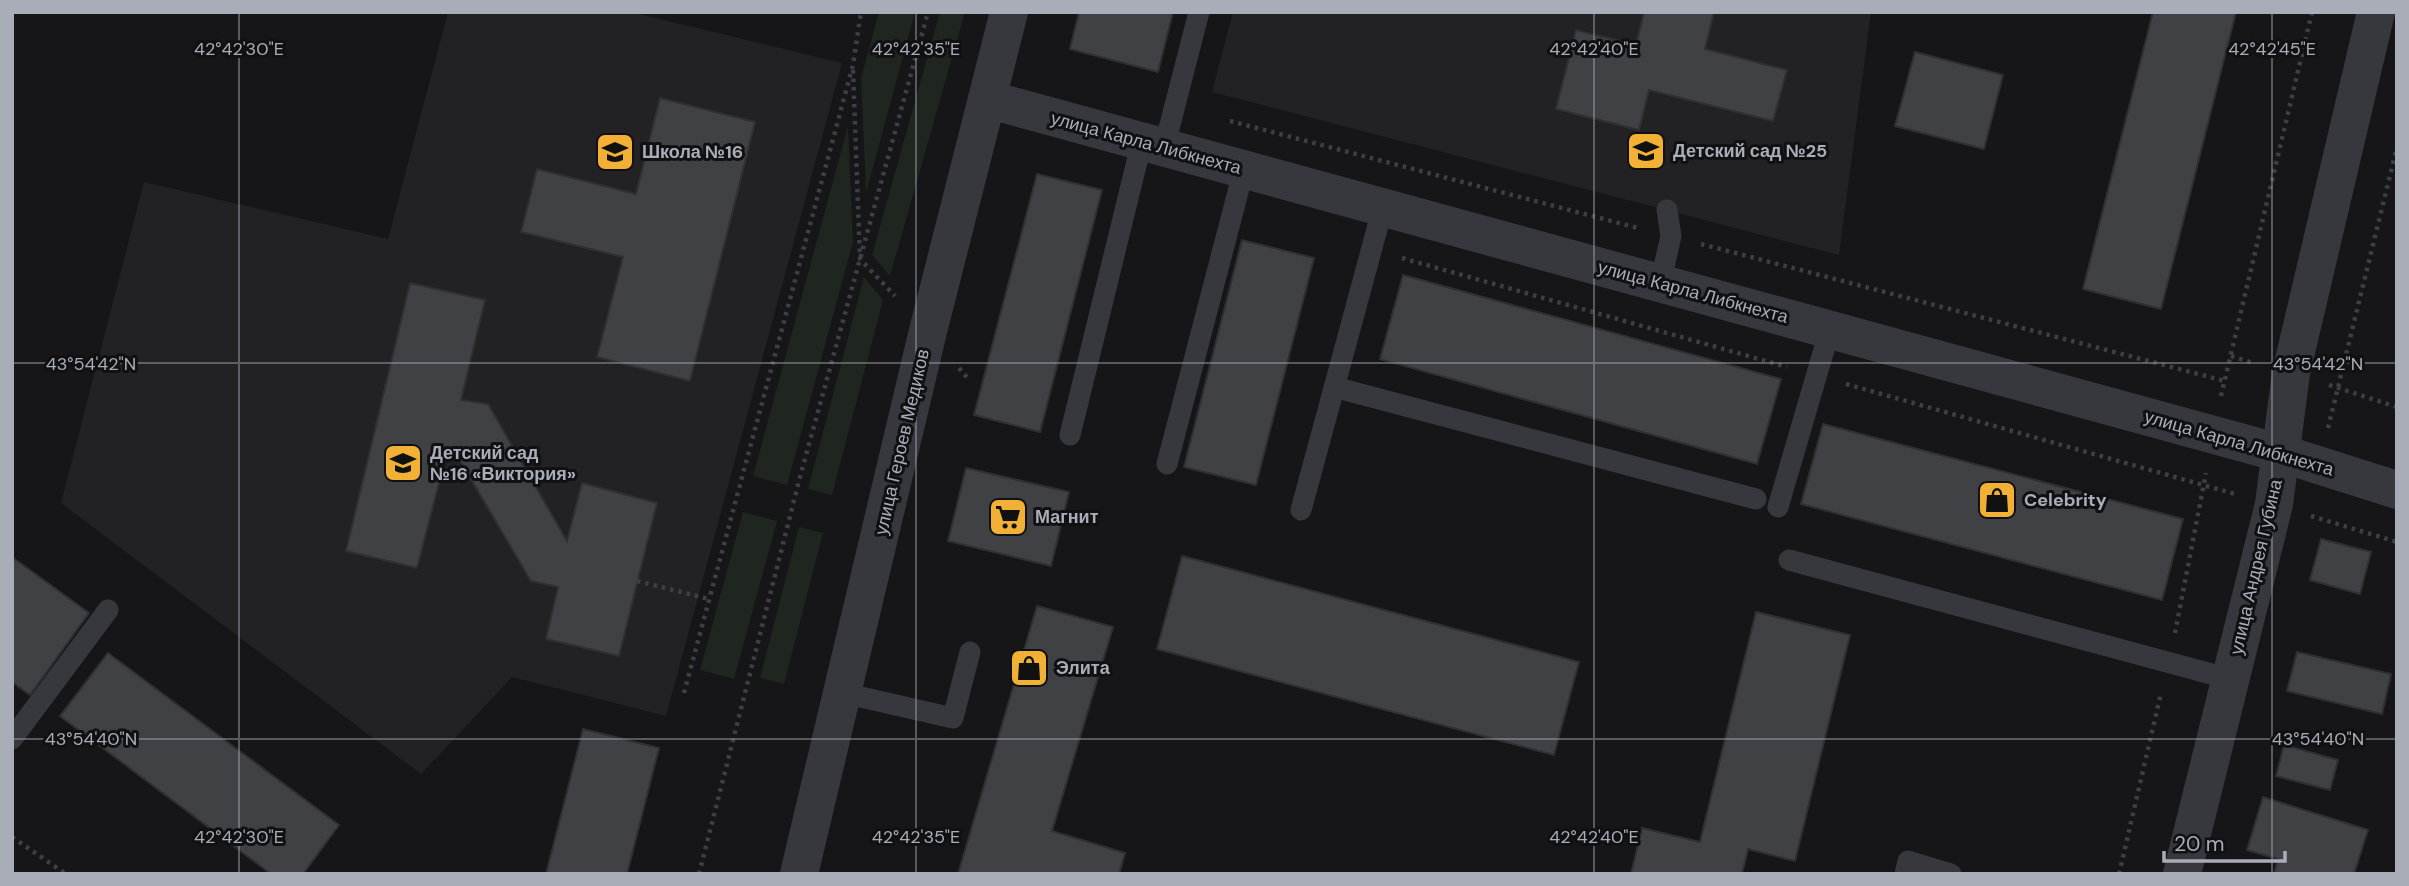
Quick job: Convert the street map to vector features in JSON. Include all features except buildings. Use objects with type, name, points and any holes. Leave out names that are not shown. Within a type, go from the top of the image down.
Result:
[{"type":"street","name":"улица Героев Медиков","points":[[799,874],[928,331],[1009,12]]},
{"type":"street","name":"улица Андрея Губина","points":[[2182,874],[2274,504],[2291,373],[2376,12]]},
{"type":"street","name":"улица Карла Либкнехта","points":[[987,99],[2280,453],[2397,490]]},
{"type":"lane","points":[[1070,435],[1153,144],[1199,12]]},
{"type":"lane","points":[[1167,464],[1244,169]]},
{"type":"lane","points":[[1301,510],[1383,207]]},
{"type":"lane","points":[[1660,284],[1671,236],[1668,210]]},
{"type":"lane","points":[[1778,507],[1829,330]]},
{"type":"lane","points":[[1334,387],[1756,499]]},
{"type":"lane","points":[[1789,560],[2230,678]]},
{"type":"lane","points":[[12,739],[108,610]]},
{"type":"lane","points":[[843,693],[953,718],[970,652]]},
{"type":"lane","points":[[1905,874],[1908,862],[1951,874]]},
{"type":"path","points":[[684,693],[853,65],[861,12]]},
{"type":"path","points":[[699,874],[800,477],[928,12]]},
{"type":"path","points":[[853,65],[860,259]]},
{"type":"path","points":[[1372,249],[2274,504],[2397,542]]},
{"type":"path","points":[[637,581],[709,599]]},
{"type":"path","points":[[12,837],[63,873]]},
{"type":"shaded area","name":"Детский сад №16 «Виктория»","points":[[448,12],[631,12],[842,63],[666,716],[512,677],[421,774],[61,503],[144,182],[388,239]]},
{"type":"shaded area","points":[[879,12],[915,12],[866,193],[861,78]]},
{"type":"shaded area","points":[[940,12],[965,12],[890,276],[872,255]]},
{"type":"shaded area","name":"Детский сад №25","points":[[1233,12],[1871,12],[1839,255],[1212,92]]},
{"type":"shaded area","points":[[848,126],[853,242],[787,485],[753,476]]},
{"type":"shaded area","points":[[864,277],[883,300],[832,495],[808,489]]},
{"type":"shaded area","points":[[743,512],[777,521],[734,679],[700,670]]},
{"type":"shaded area","points":[[799,527],[823,533],[784,684],[760,678]]},
{"type":"place","name":"Детский сад №25","points":[[1646,151]]},
{"type":"place","name":"Школа №16","points":[[615,152]]},
{"type":"place","name":"Детский сад №16 «Виктория»","points":[[403,463]]},
{"type":"place","name":"Celebrity","points":[[1997,500]]},
{"type":"place","name":"Магнит","points":[[1008,517]]},
{"type":"place","name":"Элита","points":[[1029,668]]}]
